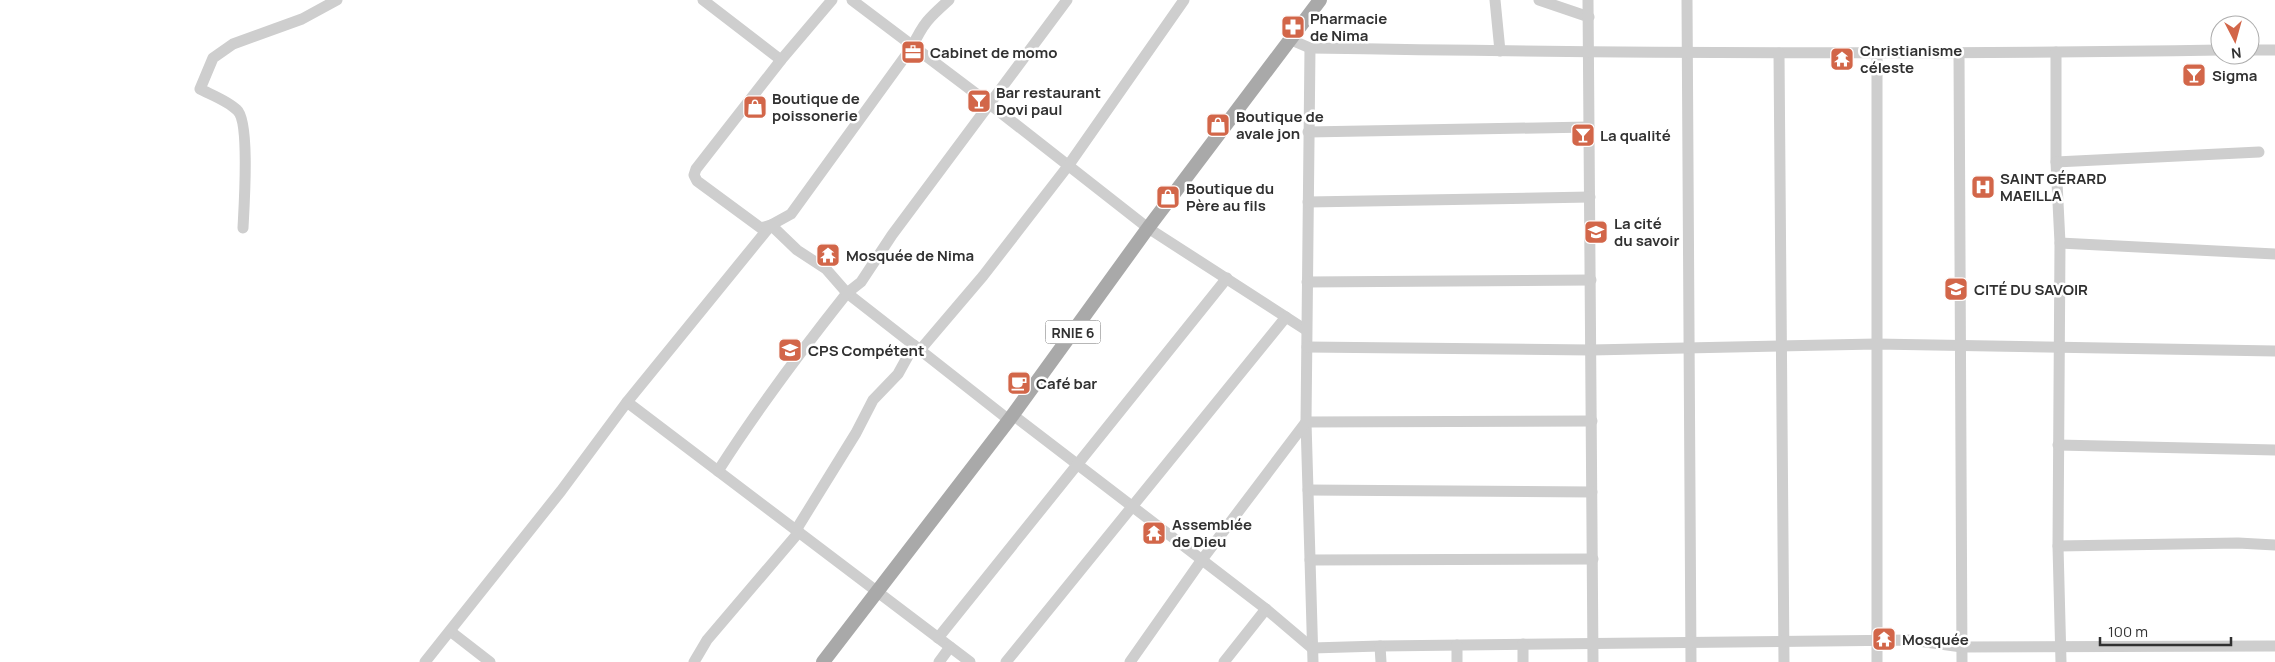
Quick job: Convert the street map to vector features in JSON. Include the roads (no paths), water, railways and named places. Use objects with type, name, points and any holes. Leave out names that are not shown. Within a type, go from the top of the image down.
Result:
[{"type":"main road","name":"RNIE 6","points":[[823,662],[1011,417],[1148,228],[1320,0]]},
{"type":"street","points":[[244,228],[245,136],[242,118],[238,110],[200,89],[206,70],[213,58],[233,44],[302,19],[337,0]]},
{"type":"street","points":[[703,0],[781,60]]},
{"type":"street","points":[[832,0],[781,60],[696,169],[694,175],[697,181],[761,228],[771,225],[791,214],[912,47],[930,16],[949,0]]},
{"type":"street","points":[[852,0],[991,105],[1148,228],[1306,330]]},
{"type":"street","points":[[718,471],[755,412],[789,366],[847,293],[861,282],[892,235],[991,105],[1067,0]]},
{"type":"street","points":[[694,662],[707,640],[797,531],[856,433],[873,400],[898,374],[917,347],[982,276],[1068,166],[1184,0]]},
{"type":"street","points":[[1496,0],[1500,51]]},
{"type":"street","points":[[1539,0],[1589,17]]},
{"type":"street","points":[[1588,0],[1593,662]]},
{"type":"street","points":[[1687,0],[1691,662]]},
{"type":"street","points":[[1289,39],[1310,48],[1500,51],[1959,53],[2210,50]]},
{"type":"street","points":[[1310,48],[1306,422],[1313,662]]},
{"type":"street","points":[[2260,50],[2275,50]]},
{"type":"street","points":[[1877,52],[1877,662]]},
{"type":"street","points":[[2056,52],[2056,162],[2060,243],[2058,546],[2061,662]]},
{"type":"street","points":[[1779,53],[1784,662]]},
{"type":"street","points":[[1959,53],[1962,662]]},
{"type":"street","points":[[1308,132],[1589,127]]},
{"type":"street","points":[[2056,162],[2259,152]]},
{"type":"street","points":[[1308,202],[1590,197]]},
{"type":"street","points":[[771,225],[797,250],[826,269],[847,293],[1011,417],[1078,464],[1266,609],[1312,648],[1911,640],[1962,647],[2275,646]]},
{"type":"street","points":[[425,662],[561,491],[628,402],[771,225]]},
{"type":"street","points":[[2060,243],[2275,254]]},
{"type":"street","points":[[938,638],[1227,278]]},
{"type":"street","points":[[1307,282],[1590,280]]},
{"type":"street","points":[[860,303],[861,282]]},
{"type":"street","points":[[1006,662],[1286,317]]},
{"type":"street","points":[[1307,347],[1591,350],[1876,344],[2275,351]]},
{"type":"street","points":[[628,402],[970,662]]},
{"type":"street","points":[[1306,422],[1592,421]]},
{"type":"street","points":[[1130,662],[1202,561],[1306,422]]},
{"type":"street","points":[[2058,445],[2275,450]]},
{"type":"street","points":[[1308,490],[1592,492]]},
{"type":"street","points":[[2058,546],[2238,543],[2275,545]]},
{"type":"street","points":[[1310,560],[1593,559]]},
{"type":"street","points":[[1224,662],[1266,609]]},
{"type":"street","points":[[450,631],[490,662]]},
{"type":"street","points":[[1523,644],[1523,662]]},
{"type":"street","points":[[1457,645],[1457,662]]},
{"type":"street","points":[[1380,646],[1381,662]]},
{"type":"street","points":[[939,662],[950,647]]},
{"type":"place","name":"Pharmacie de Nima","points":[[1293,27]]},
{"type":"place","name":"Cabinet de momo","points":[[913,52]]},
{"type":"place","name":"Christianisme céleste","points":[[1842,59]]},
{"type":"place","name":"Sigma","points":[[2194,75]]},
{"type":"place","name":"Bar restaurant Dovi paul","points":[[979,101]]},
{"type":"place","name":"Boutique de poissonerie","points":[[755,107]]},
{"type":"place","name":"Boutique de avale jon","points":[[1218,125]]},
{"type":"place","name":"La qualité","points":[[1583,135]]},
{"type":"place","name":"SAINT GÉRARD MAEILLA","points":[[1983,187]]},
{"type":"place","name":"Boutique du Père au fils","points":[[1168,197]]},
{"type":"place","name":"La cité du savoir","points":[[1596,232]]},
{"type":"place","name":"Mosquée de Nima","points":[[828,255]]},
{"type":"place","name":"CITÉ DU SAVOIR","points":[[1956,289]]},
{"type":"place","name":"CPS Compétent","points":[[790,350]]},
{"type":"place","name":"Café bar","points":[[1019,383]]},
{"type":"place","name":"Assemblée de Dieu","points":[[1154,533]]},
{"type":"place","name":"Mosquée","points":[[1884,639]]}]
